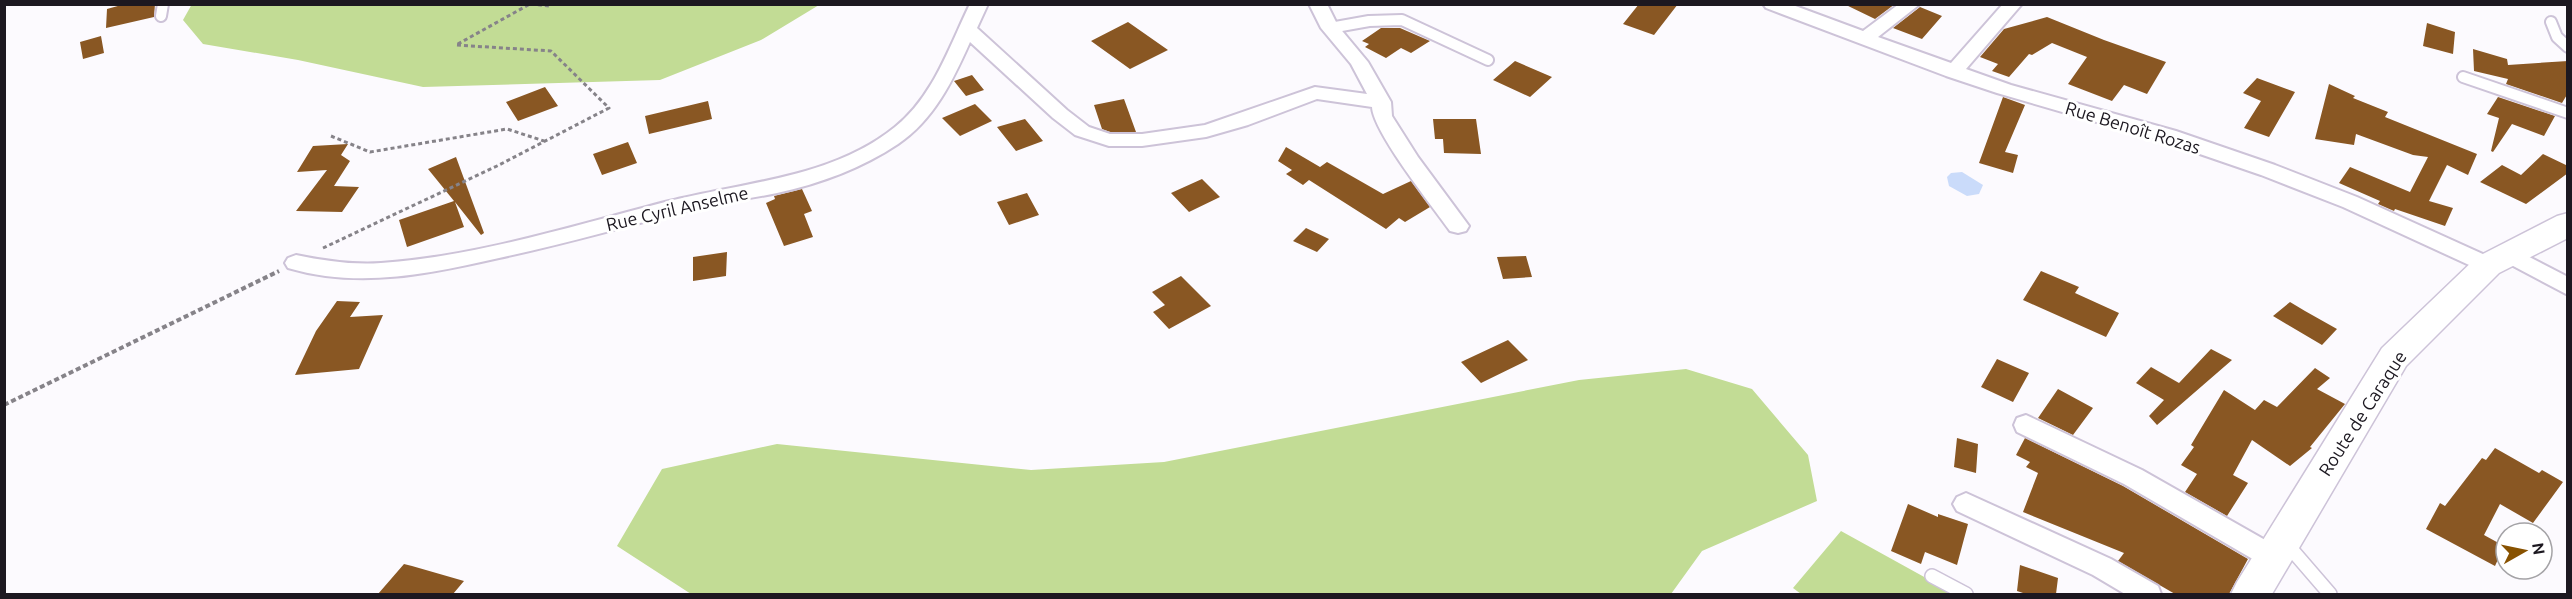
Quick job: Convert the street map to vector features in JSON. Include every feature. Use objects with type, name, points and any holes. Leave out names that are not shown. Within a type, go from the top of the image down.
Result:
[{"type":"street","name":"Rue Cyril Anselme","points":[[296,263],[339,271],[364,272],[438,263],[549,240],[706,198],[787,184],[816,174],[864,153],[902,132],[913,121],[945,79],[979,4]]},
{"type":"street","points":[[1318,4],[1330,28],[1359,62],[1381,102],[1382,116],[1388,126],[1411,162],[1458,226]]},
{"type":"street","points":[[1866,38],[1911,4]]},
{"type":"street","points":[[1953,72],[2013,4]]},
{"type":"street","name":"Rue Benoît Rozas","points":[[1777,5],[1953,72],[2004,89],[2169,136],[2268,170],[2568,287]]},
{"type":"street","points":[[968,29],[1060,114],[1082,131],[1109,140],[1142,140],[1206,131],[1241,121],[1315,93],[1381,102]]},
{"type":"street","name":"Route de Caraque","points":[[2251,594],[2394,357],[2498,260],[2568,224]]},
{"type":"street","points":[[2026,426],[2278,548]]},
{"type":"street","points":[[1966,504],[2102,567],[2148,594]]},
{"type":"lane","points":[[161,16],[163,4]]},
{"type":"lane","points":[[1330,28],[1369,21],[1402,20],[1488,60]]},
{"type":"lane","points":[[2551,22],[2557,37],[2568,47]]},
{"type":"lane","points":[[2463,77],[2568,113]]},
{"type":"lane","points":[[2278,548],[2330,594]]},
{"type":"lane","points":[[1932,576],[1966,594]]},
{"type":"path","points":[[549,6],[530,4],[456,45],[551,51],[609,108]]},
{"type":"path","points":[[331,136],[370,152],[507,129],[544,141]]},
{"type":"green space","points":[[192,4],[819,5],[761,40],[660,80],[423,87],[298,60],[203,44],[183,20]]},
{"type":"green space","points":[[1686,369],[1752,389],[1808,455],[1817,501],[1702,551],[1671,594],[691,594],[617,546],[662,469],[777,444],[1031,470],[1164,462],[1579,380]]},
{"type":"green space","points":[[1841,531],[1955,594],[1801,594],[1793,588]]},
{"type":"water","points":[[1962,172],[1983,185],[1979,194],[1967,196],[1949,186],[1947,177],[1951,173]]},
{"type":"building","points":[[125,4],[155,4],[154,17],[106,28],[107,9]]},
{"type":"building","points":[[1639,4],[1678,4],[1654,35],[1623,24]]},
{"type":"building","points":[[1844,4],[1895,4],[1875,19]]},
{"type":"building","points":[[1920,7],[1942,16],[1922,39],[1893,28]]},
{"type":"building","points":[[2047,17],[2166,62],[2147,94],[2124,85],[2112,101],[2068,84],[2087,57],[2052,43],[2032,55],[2029,54],[2009,77],[1992,71],[1998,64],[1980,57],[2004,29]]},
{"type":"building","points":[[1128,22],[1168,50],[1130,69],[1091,41]]},
{"type":"building","points":[[2427,23],[2455,32],[2453,54],[2423,46]]},
{"type":"building","points":[[1381,28],[1400,28],[1430,41],[1411,53],[1401,48],[1386,58],[1365,47],[1369,44],[1362,41]]},
{"type":"building","points":[[101,36],[104,53],[83,59],[80,42]]},
{"type":"building","points":[[2473,49],[2507,59],[2508,65],[2568,61],[2568,93],[2562,103],[2506,84],[2508,79],[2474,71]]},
{"type":"building","points":[[1515,61],[1552,77],[1530,97],[1493,80]]},
{"type":"building","points":[[972,75],[984,90],[966,96],[954,81]]},
{"type":"building","points":[[2257,78],[2295,92],[2269,137],[2244,128],[2261,101],[2243,93]]},
{"type":"building","points":[[2329,84],[2355,96],[2353,98],[2388,112],[2385,117],[2477,154],[2468,175],[2447,165],[2429,201],[2453,208],[2445,226],[2395,209],[2394,211],[2378,204],[2380,201],[2339,183],[2350,167],[2410,192],[2428,157],[2413,155],[2356,134],[2354,145],[2315,139]]},
{"type":"building","points":[[545,87],[558,106],[518,121],[506,102]]},
{"type":"building","points":[[2003,97],[2025,105],[2005,152],[2018,155],[2013,173],[1979,163]]},
{"type":"building","points":[[2498,97],[2555,116],[2544,136],[2512,124],[2493,152],[2491,151],[2499,118],[2487,114]]},
{"type":"building","points":[[1124,99],[1136,132],[1110,132],[1102,129],[1094,105]]},
{"type":"building","points":[[708,101],[712,119],[649,134],[645,116]]},
{"type":"building","points":[[975,104],[992,121],[960,136],[942,118]]},
{"type":"building","points":[[1025,119],[1043,141],[1016,151],[997,127]]},
{"type":"building","points":[[1433,119],[1476,119],[1481,154],[1444,153],[1443,139],[1435,139]]},
{"type":"building","points":[[628,142],[637,163],[602,175],[593,154]]},
{"type":"building","points":[[348,144],[341,155],[350,161],[334,186],[359,187],[342,212],[296,211],[327,170],[297,172],[313,146]]},
{"type":"building","points":[[1286,147],[1320,167],[1327,162],[1383,194],[1411,181],[1430,207],[1405,222],[1399,218],[1386,229],[1309,180],[1303,185],[1286,174],[1292,170],[1278,161]]},
{"type":"building","points":[[2543,154],[2568,166],[2568,173],[2526,204],[2480,182],[2502,165],[2521,175]]},
{"type":"building","points":[[456,157],[484,233],[481,235],[455,202],[464,227],[407,247],[399,220],[454,201],[428,169]]},
{"type":"building","points":[[1202,179],[1220,197],[1189,212],[1171,193]]},
{"type":"building","points":[[802,189],[812,211],[804,214],[813,237],[784,246],[766,203],[775,199],[774,196]]},
{"type":"building","points":[[1027,193],[1039,215],[1009,225],[997,202]]},
{"type":"building","points":[[1306,228],[1329,239],[1317,252],[1293,241]]},
{"type":"building","points":[[727,252],[726,276],[693,281],[693,257]]},
{"type":"building","points":[[1526,256],[1532,277],[1503,279],[1497,257]]},
{"type":"building","points":[[2041,271],[2079,287],[2075,293],[2119,313],[2106,337],[2023,300]]},
{"type":"building","points":[[1181,276],[1211,306],[1169,329],[1153,312],[1165,305],[1152,292]]},
{"type":"building","points":[[337,301],[360,302],[350,317],[383,315],[359,369],[295,375],[316,331]]},
{"type":"building","points":[[2290,302],[2337,329],[2322,345],[2273,316]]},
{"type":"building","points":[[1508,340],[1528,360],[1481,383],[1461,362]]},
{"type":"building","points":[[2211,349],[2232,360],[2157,425],[2149,416],[2164,400],[2136,383],[2151,367],[2179,383]]},
{"type":"building","points":[[1997,359],[2029,373],[2013,402],[1981,387]]},
{"type":"building","points":[[2315,368],[2330,378],[2317,389],[2345,404],[2310,447],[2312,448],[2290,466],[2252,440],[2233,475],[2248,483],[2227,516],[2185,492],[2197,474],[2181,465],[2194,447],[2191,445],[2224,390],[2255,410],[2264,400],[2277,407]]},
{"type":"building","points":[[2058,389],[2093,408],[2073,435],[2038,418]]},
{"type":"building","points":[[1957,438],[1978,444],[1976,473],[1954,467]]},
{"type":"building","points":[[2025,438],[2123,486],[2248,559],[2229,594],[2175,594],[2118,561],[2124,553],[2023,512],[2038,473],[2026,467],[2030,462],[2016,455]]},
{"type":"building","points":[[2495,448],[2539,473],[2542,470],[2563,482],[2534,521],[2530,521],[2500,504],[2484,535],[2494,540],[2494,565],[2426,529],[2440,503],[2445,506],[2482,458],[2486,460]]},
{"type":"building","points":[[1908,504],[1938,517],[1938,514],[1968,524],[1957,565],[1925,552],[1921,564],[1891,551]]},
{"type":"building","points":[[404,564],[464,581],[453,594],[378,594]]},
{"type":"building","points":[[2020,565],[2058,578],[2056,594],[2026,594],[2017,591]]}]
